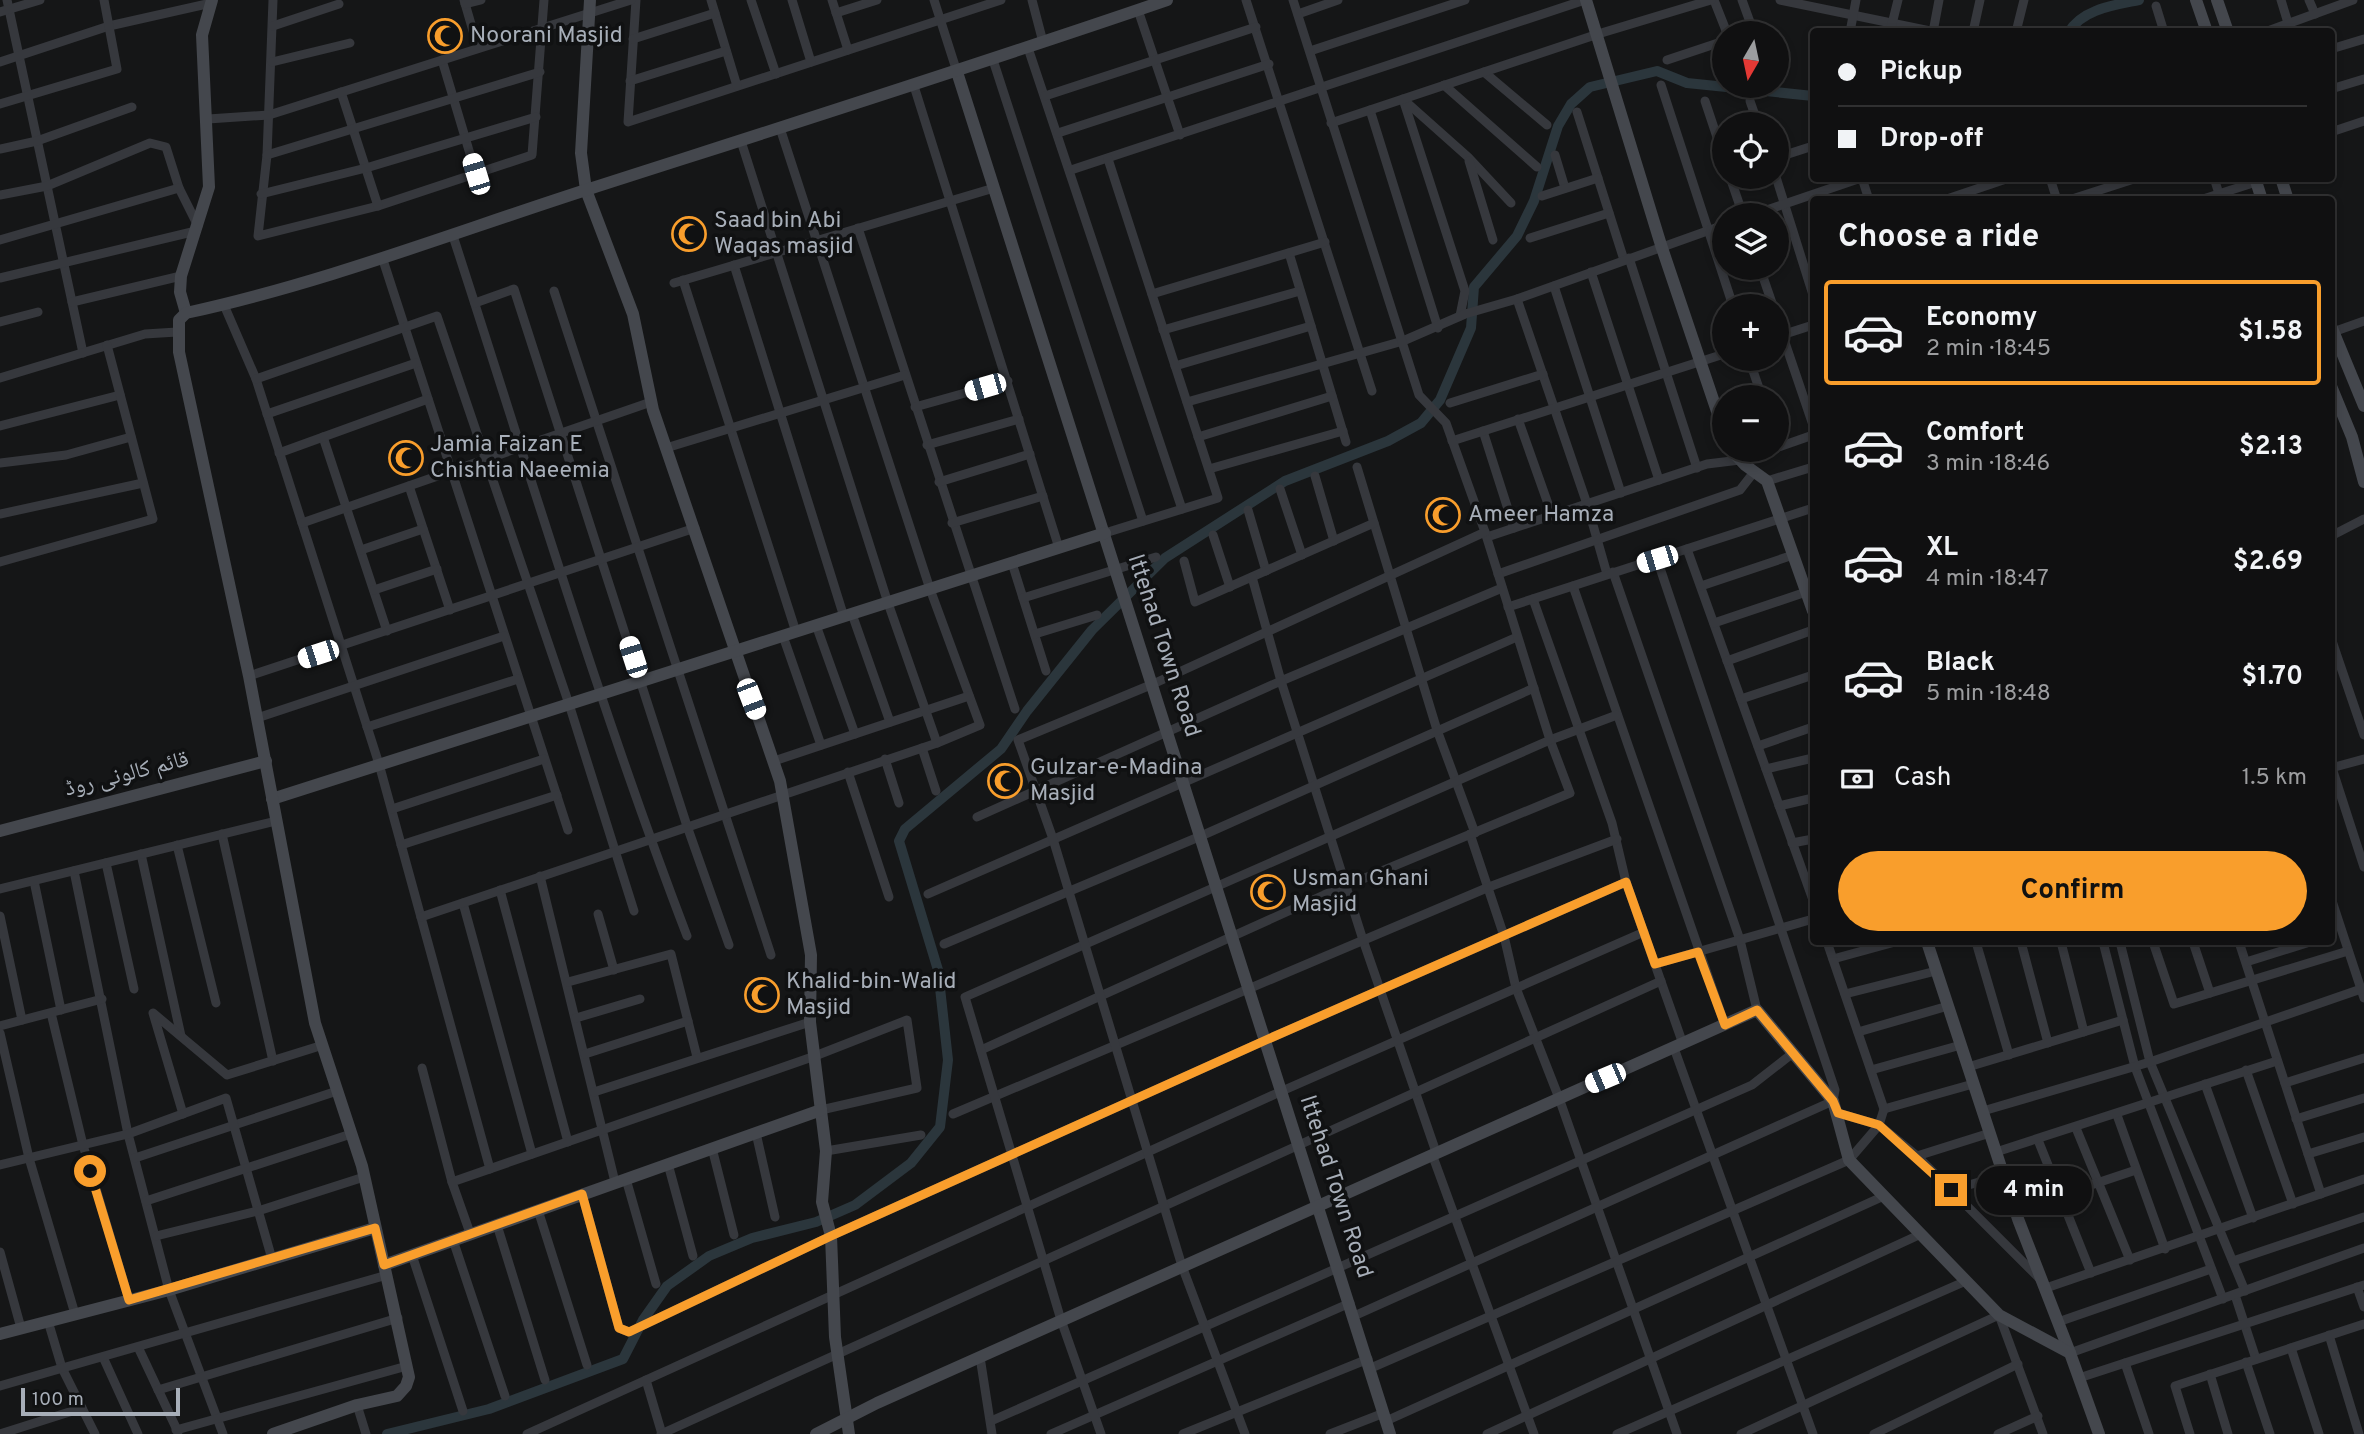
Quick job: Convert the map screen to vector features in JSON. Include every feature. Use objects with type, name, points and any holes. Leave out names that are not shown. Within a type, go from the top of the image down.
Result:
[{"type":"street","points":[[40,0],[5,7],[19,55],[83,353]]},
{"type":"street","points":[[0,104],[117,69],[104,0]]},
{"type":"street","points":[[272,0],[267,155],[258,236],[378,206],[532,155],[544,0]]},
{"type":"street","points":[[478,48],[465,2],[481,0]]},
{"type":"street","points":[[208,119],[269,114],[544,27],[590,6],[633,0],[628,122],[941,20],[976,4],[1001,0]]},
{"type":"street","points":[[710,0],[737,86]]},
{"type":"street","points":[[751,0],[776,74]]},
{"type":"street","points":[[792,0],[811,62]]},
{"type":"street","points":[[832,0],[848,50]]},
{"type":"street","points":[[836,13],[877,0]]},
{"type":"street","points":[[934,0],[957,72]]},
{"type":"street","points":[[1032,0],[1044,42]]},
{"type":"street","points":[[273,1434],[357,1405],[397,1396],[406,1386],[409,1377],[398,1318],[364,1177],[323,1045],[294,919],[249,676],[179,352],[179,320],[186,313],[224,305],[383,260],[586,190],[957,72],[1167,0]]},
{"type":"street","points":[[1246,0],[1281,101],[1372,391]]},
{"type":"street","points":[[981,1050],[1346,886],[1570,793],[1550,740],[1486,534],[1452,441],[1443,419],[1419,395],[1293,0]]},
{"type":"street","points":[[1298,13],[1338,0]]},
{"type":"street","points":[[1310,51],[1465,0]]},
{"type":"street","points":[[1072,170],[1586,0],[1598,34],[1612,92],[1712,395]]},
{"type":"street","points":[[1331,123],[1598,34],[1712,0],[1722,21]]},
{"type":"street","points":[[1742,0],[1750,21]]},
{"type":"street","points":[[1780,0],[1854,15],[1891,27],[1898,0]]},
{"type":"street","points":[[1851,28],[1856,0]]},
{"type":"street","points":[[1934,28],[1939,0]]},
{"type":"street","points":[[1974,28],[1980,0]]},
{"type":"street","points":[[2017,28],[2024,0]]},
{"type":"street","points":[[2281,0],[2288,23]]},
{"type":"street","points":[[2309,0],[2315,14]]},
{"type":"street","points":[[0,62],[109,26],[191,3],[211,1],[202,35],[208,119],[209,187],[181,276],[180,292],[186,313]]},
{"type":"street","points":[[2276,28],[2348,1]]},
{"type":"street","points":[[273,26],[339,4]]},
{"type":"street","points":[[2218,4],[2227,28]]},
{"type":"street","points":[[590,6],[581,153],[586,190],[633,314],[651,401],[695,528],[733,652],[774,761],[782,793],[811,955],[810,1022],[826,1151],[822,1202],[831,1236],[838,1354],[849,1434]]},
{"type":"street","points":[[2156,6],[2163,28]]},
{"type":"street","points":[[2198,6],[2206,28]]},
{"type":"street","points":[[1138,10],[1180,135]]},
{"type":"street","points":[[633,39],[715,13]]},
{"type":"street","points":[[1045,96],[1256,27]]},
{"type":"street","points":[[2335,48],[2364,38]]},
{"type":"street","points":[[272,62],[350,43]]},
{"type":"street","points":[[1667,60],[1712,45]]},
{"type":"street","points":[[1028,48],[1072,170],[1182,509]]},
{"type":"street","points":[[630,81],[726,51]]},
{"type":"street","points":[[442,60],[476,174]]},
{"type":"street","points":[[993,60],[1143,521]]},
{"type":"street","points":[[1058,133],[1269,64]]},
{"type":"street","points":[[267,155],[540,72]]},
{"type":"street","name":"Ittehad Town Road","points":[[957,72],[1387,1423]]},
{"type":"street","points":[[1484,72],[1547,125]]},
{"type":"street","points":[[2335,88],[2364,79]]},
{"type":"street","points":[[1444,85],[1537,167]]},
{"type":"street","points":[[1661,85],[1729,294]]},
{"type":"street","points":[[914,86],[1059,548]]},
{"type":"street","points":[[341,92],[378,206]]},
{"type":"street","points":[[1403,99],[1468,157],[1511,203]]},
{"type":"street","points":[[1403,99],[1465,291],[1463,315]]},
{"type":"street","points":[[1705,101],[1712,122]]},
{"type":"street","points":[[1750,101],[1754,112]]},
{"type":"street","points":[[0,149],[37,141],[132,107]]},
{"type":"street","points":[[1370,110],[1438,328]]},
{"type":"street","points":[[1577,112],[1609,214],[1627,259],[1697,468]]},
{"type":"street","points":[[261,194],[366,168],[536,117]]},
{"type":"street","points":[[2335,131],[2364,121]]},
{"type":"street","points":[[421,917],[687,825],[937,743],[980,725],[930,589],[780,128]]},
{"type":"street","points":[[741,141],[888,603],[937,743]]},
{"type":"street","points":[[0,195],[47,186],[150,143],[166,147],[179,188],[197,229]]},
{"type":"street","points":[[1789,154],[1810,147]]},
{"type":"street","points":[[1555,155],[1565,188]]},
{"type":"street","points":[[1468,157],[1493,240]]},
{"type":"street","points":[[272,799],[1218,498],[1108,159]]},
{"type":"street","points":[[1542,196],[1598,178]]},
{"type":"street","points":[[1823,196],[1853,182]]},
{"type":"street","points":[[1956,196],[1997,182]]},
{"type":"street","points":[[2081,196],[2125,182]]},
{"type":"street","points":[[2220,196],[2251,182]]},
{"type":"street","points":[[0,240],[179,188]]},
{"type":"street","points":[[821,745],[730,429],[678,281],[994,188]]},
{"type":"street","points":[[1789,203],[1810,199]]},
{"type":"street","points":[[1530,238],[1609,214]]},
{"type":"street","points":[[1789,217],[1810,285]]},
{"type":"street","points":[[858,228],[1014,709]]},
{"type":"street","points":[[0,278],[197,229]]},
{"type":"street","points":[[1187,402],[1403,341],[1463,315],[1517,299],[1712,229]]},
{"type":"street","points":[[453,236],[601,694],[687,936]]},
{"type":"street","points":[[1152,294],[1325,242]]},
{"type":"street","points":[[1289,253],[1346,442]]},
{"type":"street","points":[[383,260],[568,830]]},
{"type":"street","points":[[734,265],[848,615],[890,722]]},
{"type":"street","points":[[1591,272],[1659,480]]},
{"type":"street","points":[[72,302],[181,276]]},
{"type":"street","points":[[1553,286],[1620,493]]},
{"type":"street","points":[[475,303],[514,289],[687,825],[729,945]]},
{"type":"street","points":[[554,291],[771,955]]},
{"type":"street","points":[[1163,330],[1300,291]]},
{"type":"street","points":[[1517,299],[1597,540],[1740,940],[1757,1010],[1835,1107],[1879,1125],[1917,1156],[2045,1285]]},
{"type":"street","points":[[224,305],[256,379],[379,764],[490,1169]]},
{"type":"street","points":[[0,322],[38,312]]},
{"type":"street","points":[[256,379],[437,316],[569,704],[634,911]]},
{"type":"street","points":[[2335,328],[2364,321]]},
{"type":"street","points":[[1175,366],[1311,326]]},
{"type":"street","points":[[1789,333],[1810,326]]},
{"type":"street","points":[[0,378],[145,334],[177,332]]},
{"type":"street","points":[[2335,336],[2364,406]]},
{"type":"street","points":[[0,562],[153,519],[107,345]]},
{"type":"street","points":[[1452,441],[1712,358]]},
{"type":"street","points":[[1789,362],[1810,417]]},
{"type":"street","points":[[267,414],[416,363]]},
{"type":"street","points":[[1450,403],[1543,374]]},
{"type":"street","points":[[666,448],[905,375]]},
{"type":"street","points":[[915,407],[1008,381]]},
{"type":"street","points":[[0,426],[120,395]]},
{"type":"street","points":[[1198,437],[1332,396]]},
{"type":"street","points":[[2335,396],[2352,437],[2364,482]]},
{"type":"street","points":[[279,453],[428,399]]},
{"type":"street","points":[[302,523],[651,401]]},
{"type":"street","points":[[927,445],[1019,419]]},
{"type":"street","points":[[1518,419],[1552,515]]},
{"type":"street","points":[[1209,469],[1343,431]]},
{"type":"street","points":[[1483,431],[1514,528]]},
{"type":"street","points":[[0,463],[66,456],[131,436]]},
{"type":"street","points":[[323,437],[387,631]]},
{"type":"street","points":[[1789,444],[1810,438]]},
{"type":"street","points":[[939,482],[1030,454]]},
{"type":"street","points":[[1245,1434],[1182,1266],[1053,839],[1018,740],[1153,684],[1486,534],[1514,528],[1697,468],[1729,462]]},
{"type":"street","points":[[1743,462],[1767,481],[1810,603]]},
{"type":"street","points":[[1357,467],[1437,730],[1473,833],[1504,936],[1516,988],[1559,1098],[1677,1434]]},
{"type":"street","points":[[1767,481],[1810,468]]},
{"type":"street","points":[[1498,574],[1740,490],[1754,471]]},
{"type":"street","points":[[1315,476],[1334,541]]},
{"type":"street","points":[[0,514],[143,483]]},
{"type":"street","points":[[410,486],[450,610]]},
{"type":"street","points":[[1280,489],[1302,555]]},
{"type":"street","points":[[952,523],[1043,496]]},
{"type":"street","points":[[1508,607],[1810,509]]},
{"type":"street","points":[[1248,510],[1266,571]]},
{"type":"street","points":[[2335,534],[2364,519]]},
{"type":"street","points":[[1184,561],[1195,602],[1374,523]]},
{"type":"street","points":[[360,550],[423,528]]},
{"type":"street","points":[[249,676],[695,528]]},
{"type":"street","points":[[1213,535],[1230,587]]},
{"type":"street","points":[[1687,549],[1792,843],[1809,879]]},
{"type":"street","points":[[1701,586],[1793,555]]},
{"type":"street","points":[[1023,598],[1117,573],[1156,557]]},
{"type":"street","points":[[1657,559],[1835,1090],[1835,1107],[1849,1160],[1999,1315],[2070,1353],[2364,1248]]},
{"type":"street","points":[[1012,563],[1046,671]]},
{"type":"street","points":[[374,590],[436,569]]},
{"type":"street","points":[[1252,577],[1281,681],[1363,940],[1455,1215],[1534,1434]]},
{"type":"street","points":[[1573,586],[1725,1025]]},
{"type":"street","points":[[977,817],[1406,626],[1502,587]]},
{"type":"street","points":[[1714,623],[1806,592]]},
{"type":"street","points":[[1533,599],[1617,839],[1626,882],[1661,981],[1696,1109],[1812,1434]]},
{"type":"street","points":[[1035,634],[1097,615]]},
{"type":"street","points":[[816,625],[855,734]]},
{"type":"street","points":[[1727,661],[1810,631]]},
{"type":"street","points":[[257,718],[504,636]]},
{"type":"street","points":[[928,894],[1517,637]]},
{"type":"street","points":[[2335,650],[2364,735]]},
{"type":"street","points":[[1741,699],[1810,676]]},
{"type":"street","points":[[367,727],[518,679]]},
{"type":"street","points":[[944,944],[1201,836],[1534,688]]},
{"type":"street","points":[[774,761],[969,696]]},
{"type":"street","points":[[1101,1434],[1061,1320],[965,997],[1331,834],[1550,740],[1618,715]]},
{"type":"street","points":[[1758,746],[1810,728]]},
{"type":"street","points":[[922,748],[936,791]]},
{"type":"street","points":[[392,809],[544,759]]},
{"type":"street","points":[[886,759],[899,803]]},
{"type":"street","points":[[1766,769],[1810,759]]},
{"type":"street","points":[[2335,766],[2364,759]]},
{"type":"street","name":"قائم کالونی روڈ","points":[[0,831],[266,761]]},
{"type":"street","points":[[848,772],[889,897]]},
{"type":"street","points":[[2335,779],[2364,867]]},
{"type":"street","points":[[401,845],[557,795]]},
{"type":"street","points":[[1779,806],[1810,799]]},
{"type":"street","points":[[0,889],[276,821]]},
{"type":"street","points":[[222,834],[273,1061]]},
{"type":"street","points":[[953,1114],[1489,887],[1617,839]]},
{"type":"street","points":[[1792,843],[1810,840]]},
{"type":"street","points":[[177,845],[216,1003]]},
{"type":"street","points":[[141,854],[181,1036]]},
{"type":"street","points":[[106,863],[134,989]]},
{"type":"street","points":[[74,871],[128,1134],[169,1290],[223,1434]]},
{"type":"street","points":[[540,876],[603,1130],[656,1284]]},
{"type":"street","points":[[34,881],[56,1012],[83,1145],[129,1300]]},
{"type":"street","points":[[582,1194],[619,1328],[629,1332],[1012,1154],[1626,882]]},
{"type":"street","points":[[500,890],[568,1142]]},
{"type":"street","points":[[463,903],[532,1154]]},
{"type":"street","points":[[1983,1111],[2135,1067],[2363,991],[2335,910]]},
{"type":"street","points":[[598,914],[614,970]]},
{"type":"street","points":[[0,916],[22,1020]]},
{"type":"street","points":[[1655,964],[1810,920]]},
{"type":"street","points":[[529,1434],[1282,1091],[1644,932]]},
{"type":"street","points":[[2335,934],[2342,932]]},
{"type":"street","points":[[1183,1434],[1491,1315],[1849,1160],[1879,1125],[1884,1109],[1828,945]]},
{"type":"street","points":[[1833,959],[1884,945]]},
{"type":"street","points":[[1928,945],[2004,1175],[2099,1434]]},
{"type":"street","points":[[1977,945],[2010,1055]]},
{"type":"street","points":[[2022,945],[2048,1043]]},
{"type":"street","points":[[2062,945],[2084,1032]]},
{"type":"street","points":[[2105,945],[2135,1067],[2223,1299]]},
{"type":"street","points":[[2121,945],[2150,1062],[2233,1261],[2245,1324],[2256,1359]]},
{"type":"street","points":[[2154,945],[2174,1004],[2348,951]]},
{"type":"street","points":[[2194,945],[2210,993]]},
{"type":"street","points":[[2240,945],[2321,1194]]},
{"type":"street","points":[[2245,962],[2300,945]]},
{"type":"street","points":[[568,982],[671,954],[697,1057]]},
{"type":"street","points":[[1845,994],[1936,971]]},
{"type":"street","points":[[646,1380],[661,1434],[1661,981]]},
{"type":"street","points":[[0,1026],[102,999]]},
{"type":"street","points":[[576,1018],[640,999]]},
{"type":"street","points":[[1858,1032],[1948,1006]]},
{"type":"street","points":[[817,1434],[979,1357],[1318,1204],[1757,1010]]},
{"type":"street","points":[[183,1114],[153,1013],[227,1075],[323,1045]]},
{"type":"street","points":[[0,1386],[186,1333],[386,1270],[412,1255],[470,1233],[821,1110],[917,1088],[907,1020],[815,1056],[452,1182]]},
{"type":"street","points":[[1968,1067],[2123,1020]]},
{"type":"street","points":[[585,1054],[688,1021]]},
{"type":"street","points":[[594,1092],[810,1022]]},
{"type":"street","points":[[0,1033],[29,1158],[75,1314]]},
{"type":"street","points":[[1871,1070],[1961,1045]]},
{"type":"street","points":[[991,1421],[1752,1085],[1793,1054]]},
{"type":"street","points":[[2285,1083],[2364,1058]]},
{"type":"street","points":[[1996,1152],[2149,1105],[2277,1060]]},
{"type":"street","points":[[422,1068],[452,1182],[470,1233]]},
{"type":"street","points":[[2246,1070],[2293,1204]]},
{"type":"street","points":[[1884,1109],[1973,1084]]},
{"type":"street","points":[[2206,1084],[2253,1218]]},
{"type":"street","points":[[135,1158],[337,1091]]},
{"type":"street","points":[[0,1165],[128,1134],[226,1098],[272,1259]]},
{"type":"street","points":[[2297,1119],[2364,1098]]},
{"type":"street","points":[[1354,1317],[1713,1157],[1835,1107]]},
{"type":"street","points":[[2117,1115],[2165,1248]]},
{"type":"street","points":[[2076,1128],[2130,1261]]},
{"type":"street","points":[[756,1133],[775,1217]]},
{"type":"street","points":[[1917,1156],[1990,1133]]},
{"type":"street","points":[[146,1200],[351,1134]]},
{"type":"street","points":[[826,1151],[921,1135]]},
{"type":"street","points":[[2308,1154],[2364,1137]]},
{"type":"street","points":[[2038,1140],[2091,1273]]},
{"type":"street","points":[[712,1149],[734,1235]]},
{"type":"street","points":[[668,1164],[693,1256]]},
{"type":"street","points":[[2061,1195],[2136,1170]]},
{"type":"street","points":[[1951,1190],[2004,1175]]},
{"type":"street","points":[[156,1236],[258,1211],[364,1177]]},
{"type":"street","points":[[2045,1285],[2130,1261],[2364,1180]]},
{"type":"street","points":[[1330,1434],[1387,1423],[1884,1196]]},
{"type":"street","points":[[538,1210],[587,1364]]},
{"type":"street","points":[[2233,1261],[2364,1217]]},
{"type":"street","points":[[497,1225],[545,1380]]},
{"type":"street","points":[[0,1334],[169,1290],[375,1228]]},
{"type":"street","points":[[1487,1434],[1921,1234]]},
{"type":"street","points":[[453,1240],[505,1396]]},
{"type":"street","points":[[0,1252],[21,1328]]},
{"type":"street","points":[[412,1255],[463,1411]]},
{"type":"street","points":[[2058,1322],[2211,1269]]},
{"type":"street","points":[[1617,1434],[1966,1281]]},
{"type":"street","points":[[2079,1378],[2361,1286],[2364,1307]]},
{"type":"street","points":[[1051,1434],[1350,1303]]},
{"type":"street","points":[[1999,1315],[2043,1434]]},
{"type":"street","points":[[1741,1434],[1999,1315]]},
{"type":"street","points":[[158,1390],[398,1318]]},
{"type":"street","points":[[48,1321],[62,1368],[95,1434]]},
{"type":"street","points":[[2190,1434],[2175,1386],[2364,1324]]},
{"type":"street","points":[[2329,1335],[2359,1434]]},
{"type":"street","points":[[138,1347],[177,1432],[218,1417],[407,1366]]},
{"type":"street","points":[[2291,1348],[2319,1434]]},
{"type":"street","points":[[103,1357],[138,1434]]},
{"type":"street","points":[[979,1357],[992,1434]]},
{"type":"street","points":[[2125,1363],[2149,1434]]},
{"type":"street","points":[[2246,1363],[2270,1434]]},
{"type":"street","points":[[1874,1434],[2018,1364]]},
{"type":"street","points":[[2210,1374],[2228,1434]]},
{"type":"street","points":[[357,1405],[366,1434]]},
{"type":"street","points":[[0,1434],[82,1408]]},
{"type":"street","points":[[1998,1434],[2038,1416]]},
{"type":"waterway","points":[[2072,28],[2091,13],[2139,0]]},
{"type":"waterway","points":[[387,1434],[489,1409],[623,1359],[643,1320],[667,1286],[709,1256],[752,1238],[816,1222],[855,1205],[911,1163],[940,1127],[948,1060],[938,970],[899,841],[905,829],[1001,749],[1027,711],[1092,630],[1165,558],[1285,481],[1388,441],[1421,423],[1440,400],[1471,328],[1474,287],[1517,236],[1534,201],[1558,126],[1571,104],[1590,87],[1657,71],[1687,83],[1810,96]]},
{"type":"place","name":"Noorani Masjid","points":[[445,36]]},
{"type":"place","name":"Saad bin Abi Waqas masjid","points":[[689,234]]},
{"type":"place","name":"Jamia Faizan E Chishtia Naeemia","points":[[406,458]]},
{"type":"place","name":"Ameer Hamza","points":[[1443,515]]},
{"type":"place","name":"Gulzar-e-Madina Masjid","points":[[1005,781]]},
{"type":"place","name":"Usman Ghani Masjid","points":[[1268,892]]},
{"type":"place","name":"Khalid-bin-Walid Masjid","points":[[762,995]]},
{"type":"route","points":[[90,1171],[129,1300],[375,1228],[384,1265],[582,1194],[619,1328],[629,1332],[831,1236],[1266,1040],[1626,882],[1655,964],[1698,952],[1725,1025],[1757,1010],[1833,1101],[1838,1113],[1879,1125],[1920,1158],[1951,1190]]}]
